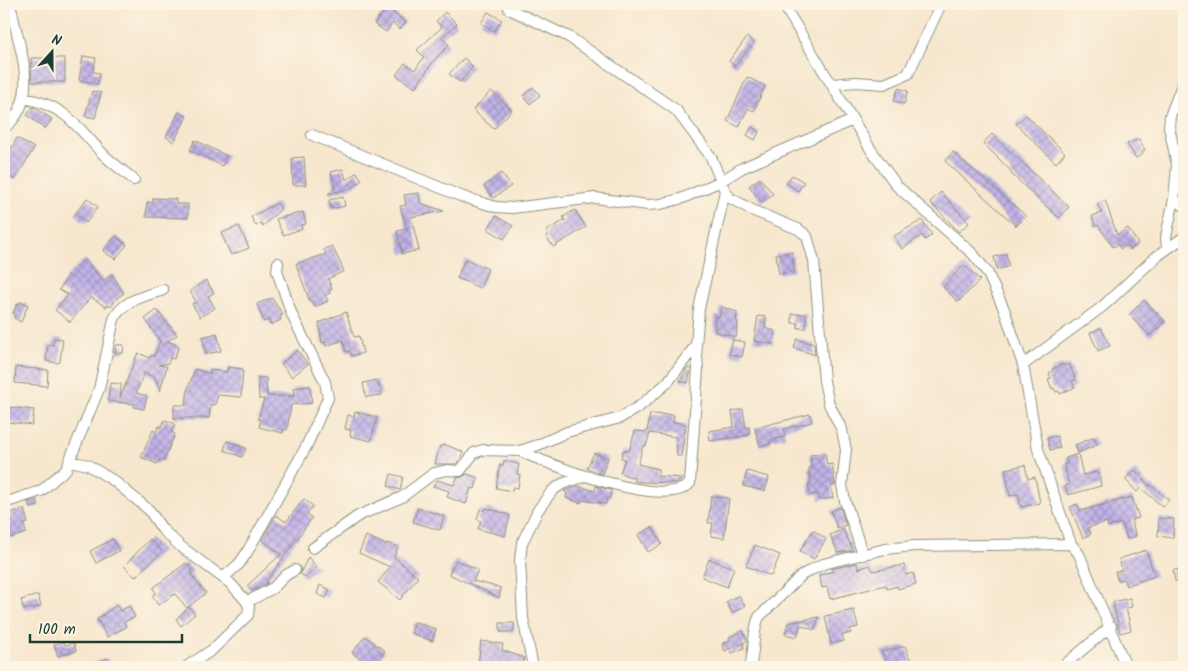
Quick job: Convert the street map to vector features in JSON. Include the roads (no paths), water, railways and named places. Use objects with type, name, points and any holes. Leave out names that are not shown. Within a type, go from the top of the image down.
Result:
[{"type":"street","points":[[4,128],[16,118],[27,87],[12,12],[8,4]]},
{"type":"street","points":[[521,14],[526,4]]},
{"type":"street","points":[[783,4],[853,120],[898,186],[980,262],[1004,309],[1023,365],[1042,465],[1071,544],[1079,554],[1111,626],[1126,667]]},
{"type":"street","points":[[832,84],[856,82],[884,84],[908,74],[941,4]]},
{"type":"street","points":[[509,8],[569,37],[676,110],[711,158],[730,198],[754,211],[798,229],[807,236],[813,250],[824,382],[829,404],[842,430],[846,450],[842,485],[845,501],[863,555]]},
{"type":"street","points":[[1167,248],[1166,237],[1174,199],[1177,165],[1169,127],[1170,116],[1184,80]]},
{"type":"street","points":[[24,98],[45,102],[63,111],[105,155],[134,180]]},
{"type":"street","points":[[312,135],[463,197],[496,207],[512,208],[595,198],[648,205],[661,204],[723,186],[742,168],[853,120]]},
{"type":"street","points":[[313,548],[358,516],[402,497],[434,473],[447,470],[460,471],[474,453],[483,450],[502,448],[520,451],[547,464],[583,477],[626,486],[666,492],[679,492],[686,489],[690,483],[698,369],[696,345],[701,301],[723,186]]},
{"type":"street","points":[[1174,199],[1184,206]]},
{"type":"street","points":[[1023,365],[1102,308],[1167,248],[1184,237]]},
{"type":"street","points":[[223,578],[239,564],[246,554],[310,440],[328,398],[325,382],[292,315],[277,271],[278,263]]},
{"type":"street","points":[[4,503],[41,491],[56,480],[70,461],[99,389],[117,311],[129,302],[163,290]]},
{"type":"street","points":[[520,451],[538,446],[567,432],[620,418],[634,410],[667,383],[696,345]]},
{"type":"street","points":[[70,461],[88,465],[114,481],[150,510],[162,529],[189,554],[223,578],[247,602],[249,607],[248,615],[212,650],[186,667]]},
{"type":"street","points":[[532,667],[532,656],[523,618],[520,560],[522,543],[538,510],[552,491],[562,484],[583,477]]},
{"type":"street","points":[[750,667],[754,649],[755,626],[768,608],[802,575],[811,570],[863,555],[914,546],[1071,544]]},
{"type":"street","points":[[247,602],[274,588],[286,574],[295,570]]},
{"type":"street","points":[[1062,667],[1111,626]]}]
